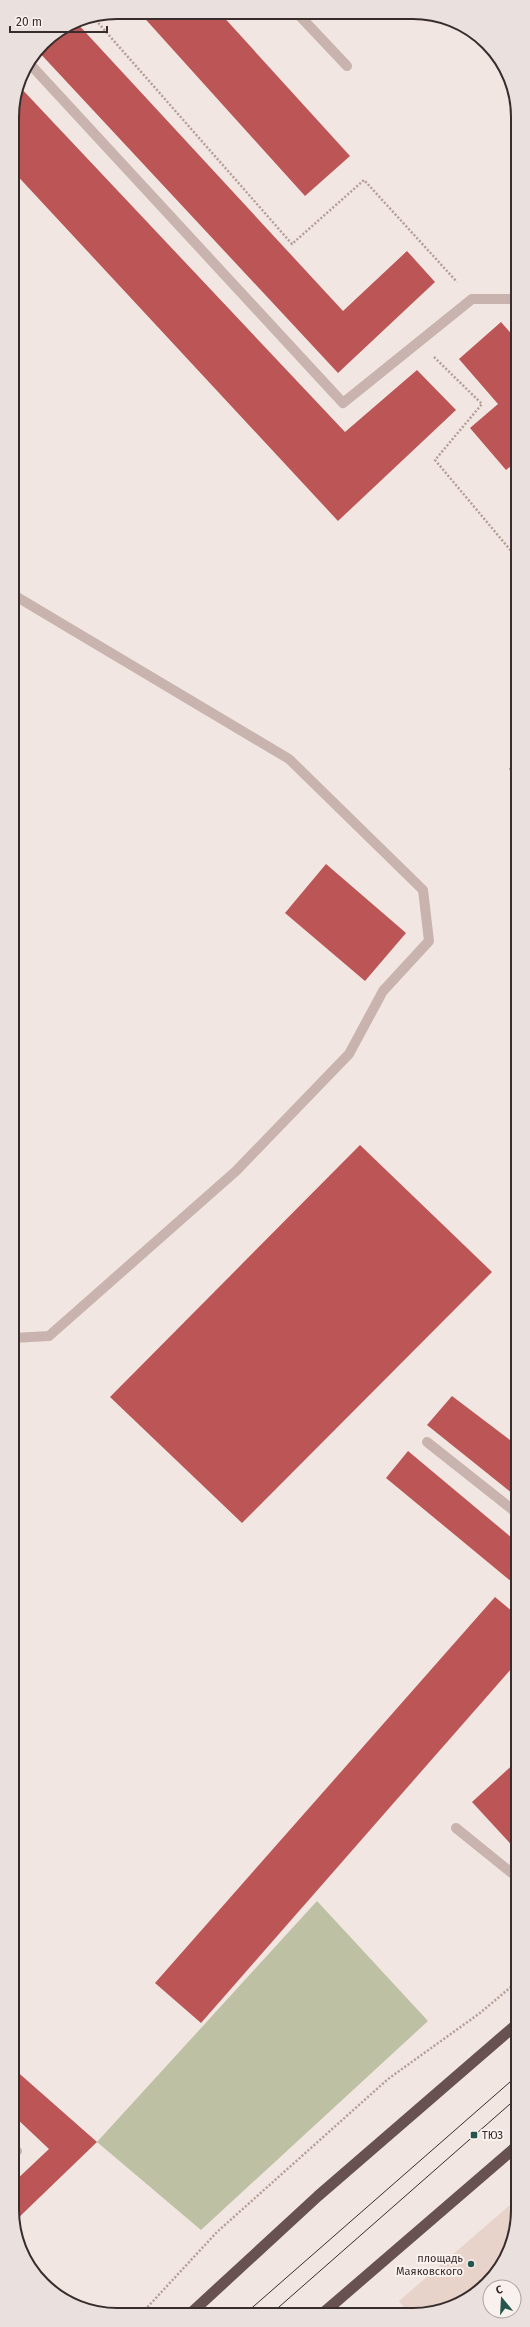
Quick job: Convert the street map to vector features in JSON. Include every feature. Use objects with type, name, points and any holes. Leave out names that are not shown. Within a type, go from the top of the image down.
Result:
[{"type":"highway","points":[[196,2308],[318,2196],[511,2029]]},
{"type":"highway","points":[[329,2308],[511,2151]]},
{"type":"lane","points":[[303,19],[347,66]]},
{"type":"lane","points":[[33,67],[344,403],[472,299],[511,299]]},
{"type":"lane","points":[[19,598],[289,759],[423,890],[429,941],[383,991],[349,1054],[236,1171],[49,1336],[19,1338]]},
{"type":"lane","points":[[427,1442],[511,1508]]},
{"type":"lane","points":[[456,1828],[511,1872]]},
{"type":"path","points":[[97,21],[292,244],[364,180],[472,299]]},
{"type":"path","points":[[433,356],[482,404],[435,460],[511,551]]},
{"type":"path","points":[[147,2308],[217,2232],[388,2079],[480,2013],[511,1987]]},
{"type":"green space","points":[[317,1901],[428,2021],[201,2230],[97,2142]]},
{"type":"shaded area","name":"площадь Маяковского","points":[[511,2204],[509,2229],[504,2247],[487,2274],[473,2288],[450,2301],[438,2305],[404,2308],[399,2301]]},
{"type":"building","points":[[145,19],[225,19],[350,156],[305,196]]},
{"type":"building","points":[[80,26],[343,311],[407,251],[435,282],[338,373],[41,55],[53,43]]},
{"type":"building","points":[[23,90],[345,432],[417,370],[456,410],[338,521],[19,178],[19,111]]},
{"type":"building","points":[[501,322],[511,333],[511,466],[506,470],[470,428],[498,404],[459,359]]},
{"type":"building","points":[[326,864],[406,933],[365,981],[285,913]]},
{"type":"building","points":[[360,1145],[492,1272],[242,1523],[110,1397]]},
{"type":"building","points":[[452,1396],[511,1441],[511,1492],[427,1425]]},
{"type":"building","points":[[408,1451],[511,1537],[511,1581],[386,1478]]},
{"type":"building","points":[[495,1597],[511,1610],[511,1669],[201,2023],[155,1983]]},
{"type":"building","points":[[511,1766],[511,1844],[472,1802]]},
{"type":"building","points":[[19,2073],[97,2142],[20,2217],[19,2177],[49,2149],[19,2121]]},
{"type":"tram line","points":[[252,2308],[511,2081]]},
{"type":"tram line","points":[[278,2308],[511,2103]]},
{"type":"place","name":"ТЮЗ","points":[[474,2135]]},
{"type":"place","name":"площадь Маяковского","points":[[471,2264]]}]
